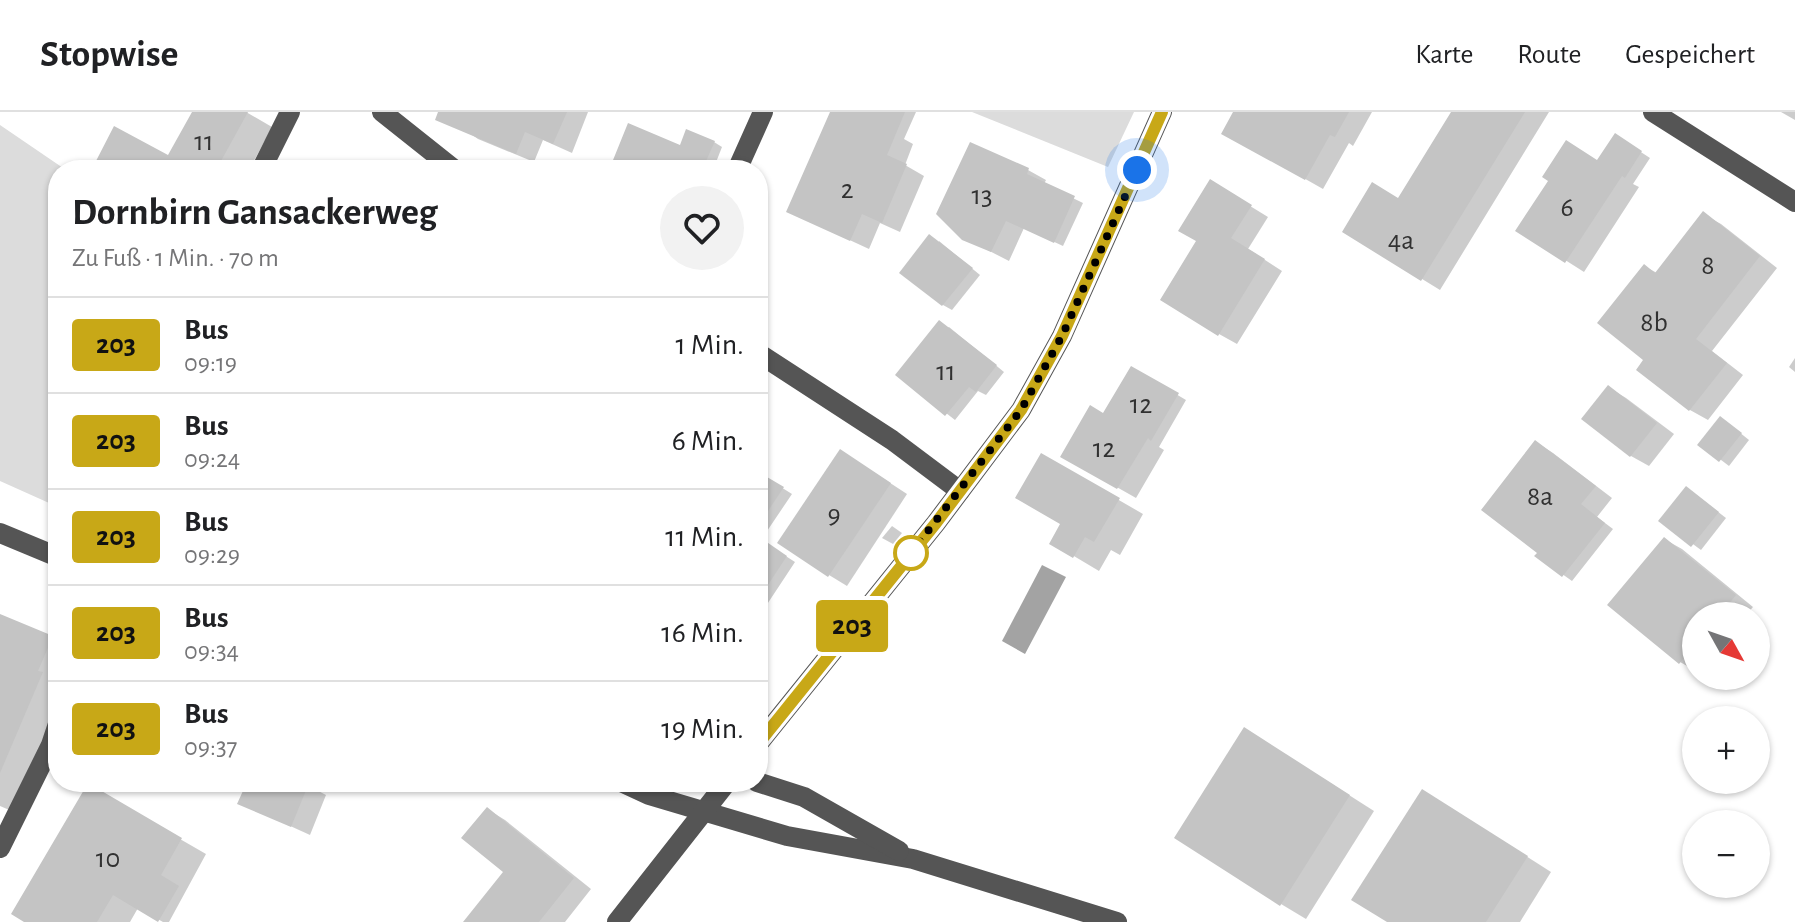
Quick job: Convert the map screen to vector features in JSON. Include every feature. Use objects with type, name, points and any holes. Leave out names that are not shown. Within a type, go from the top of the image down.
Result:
[{"type":"street","points":[[266,160],[290,112]]},
{"type":"street","points":[[382,112],[442,160]]},
{"type":"street","points":[[741,160],[763,112]]},
{"type":"street","points":[[768,731],[1021,410],[1062,336],[1162,112]]},
{"type":"street","points":[[1659,114],[1795,202]]},
{"type":"street","points":[[768,359],[892,440],[960,491]]},
{"type":"street","points":[[0,533],[48,553]]},
{"type":"street","points":[[0,848],[48,751]]},
{"type":"street","points":[[768,786],[804,797],[913,859]]},
{"type":"street","points":[[643,792],[787,836],[913,859],[1117,922]]},
{"type":"street","points":[[617,922],[719,792]]},
{"type":"shaded area","points":[[972,112],[1134,112],[1108,167]]},
{"type":"shaded area","points":[[0,125],[51,160],[48,160],[48,503],[0,481]]},
{"type":"shaded area","points":[[1042,565],[1066,577],[1025,654],[1002,641]]},
{"type":"building","points":[[192,112],[248,112],[222,160],[97,160],[114,126],[168,155]]},
{"type":"building","points":[[438,112],[567,112],[553,144],[525,132],[516,154],[435,120]]},
{"type":"building","points":[[830,112],[905,112],[887,155],[907,164],[882,223],[862,214],[850,241],[786,212]]},
{"type":"building","points":[[1233,112],[1349,112],[1335,137],[1330,135],[1305,180],[1221,134]]},
{"type":"building","points":[[1451,112],[1525,112],[1421,281],[1342,232],[1372,182],[1398,198]]},
{"type":"building","points":[[628,123],[680,145],[686,129],[715,141],[706,160],[613,160]]},
{"type":"building","points":[[1615,133],[1642,151],[1565,263],[1515,231],[1548,181],[1542,177],[1566,140],[1597,160]]},
{"type":"building","points":[[970,142],[1029,168],[1027,174],[1075,196],[1054,243],[1006,221],[991,252],[962,240],[936,214]]},
{"type":"building","points":[[1210,179],[1252,205],[1231,238],[1265,259],[1218,336],[1160,300],[1196,241],[1178,231]]},
{"type":"building","points":[[1703,211],[1760,256],[1696,339],[1727,363],[1689,411],[1636,370],[1643,360],[1597,323],[1644,264],[1655,273]]},
{"type":"building","points":[[929,234],[973,268],[942,306],[899,273]]},
{"type":"building","points":[[939,320],[997,365],[976,392],[969,387],[945,416],[895,375]]},
{"type":"building","points":[[1131,366],[1179,393],[1151,441],[1148,438],[1117,489],[1060,457],[1090,405],[1103,413]]},
{"type":"building","points":[[1608,385],[1657,423],[1630,457],[1581,419]]},
{"type":"building","points":[[1720,416],[1742,433],[1719,462],[1697,445]]},
{"type":"building","points":[[1535,440],[1596,486],[1581,504],[1605,523],[1562,577],[1534,556],[1537,553],[1481,510]]},
{"type":"building","points":[[840,449],[891,483],[828,577],[777,543]]},
{"type":"building","points":[[1041,453],[1120,498],[1094,542],[1085,537],[1073,558],[1049,544],[1060,524],[1015,498]]},
{"type":"building","points":[[768,478],[784,487],[768,511]]},
{"type":"building","points":[[1686,486],[1719,512],[1691,547],[1658,521]]},
{"type":"building","points":[[1664,537],[1736,595],[1730,602],[1682,602],[1682,660],[1679,664],[1607,605]]},
{"type":"building","points":[[768,543],[787,556],[768,585]]},
{"type":"building","points":[[0,614],[48,634],[48,648],[38,671],[43,672],[0,773]]},
{"type":"building","points":[[1244,727],[1350,795],[1280,906],[1174,838]]},
{"type":"building","points":[[1422,789],[1528,856],[1486,922],[1387,922],[1351,900]]},
{"type":"building","points":[[83,792],[103,792],[182,838],[161,875],[179,886],[158,922],[113,895],[97,922],[24,922],[11,914]]},
{"type":"building","points":[[242,792],[305,792],[291,827],[237,804]]},
{"type":"building","points":[[487,807],[574,878],[539,922],[463,922],[503,872],[461,838]]},
{"type":"bus line","name":"203","points":[[768,732],[936,523],[1021,410],[1062,336],[1162,112]]},
{"type":"route","points":[[911,553],[1021,410],[1062,336],[1137,170]]}]
